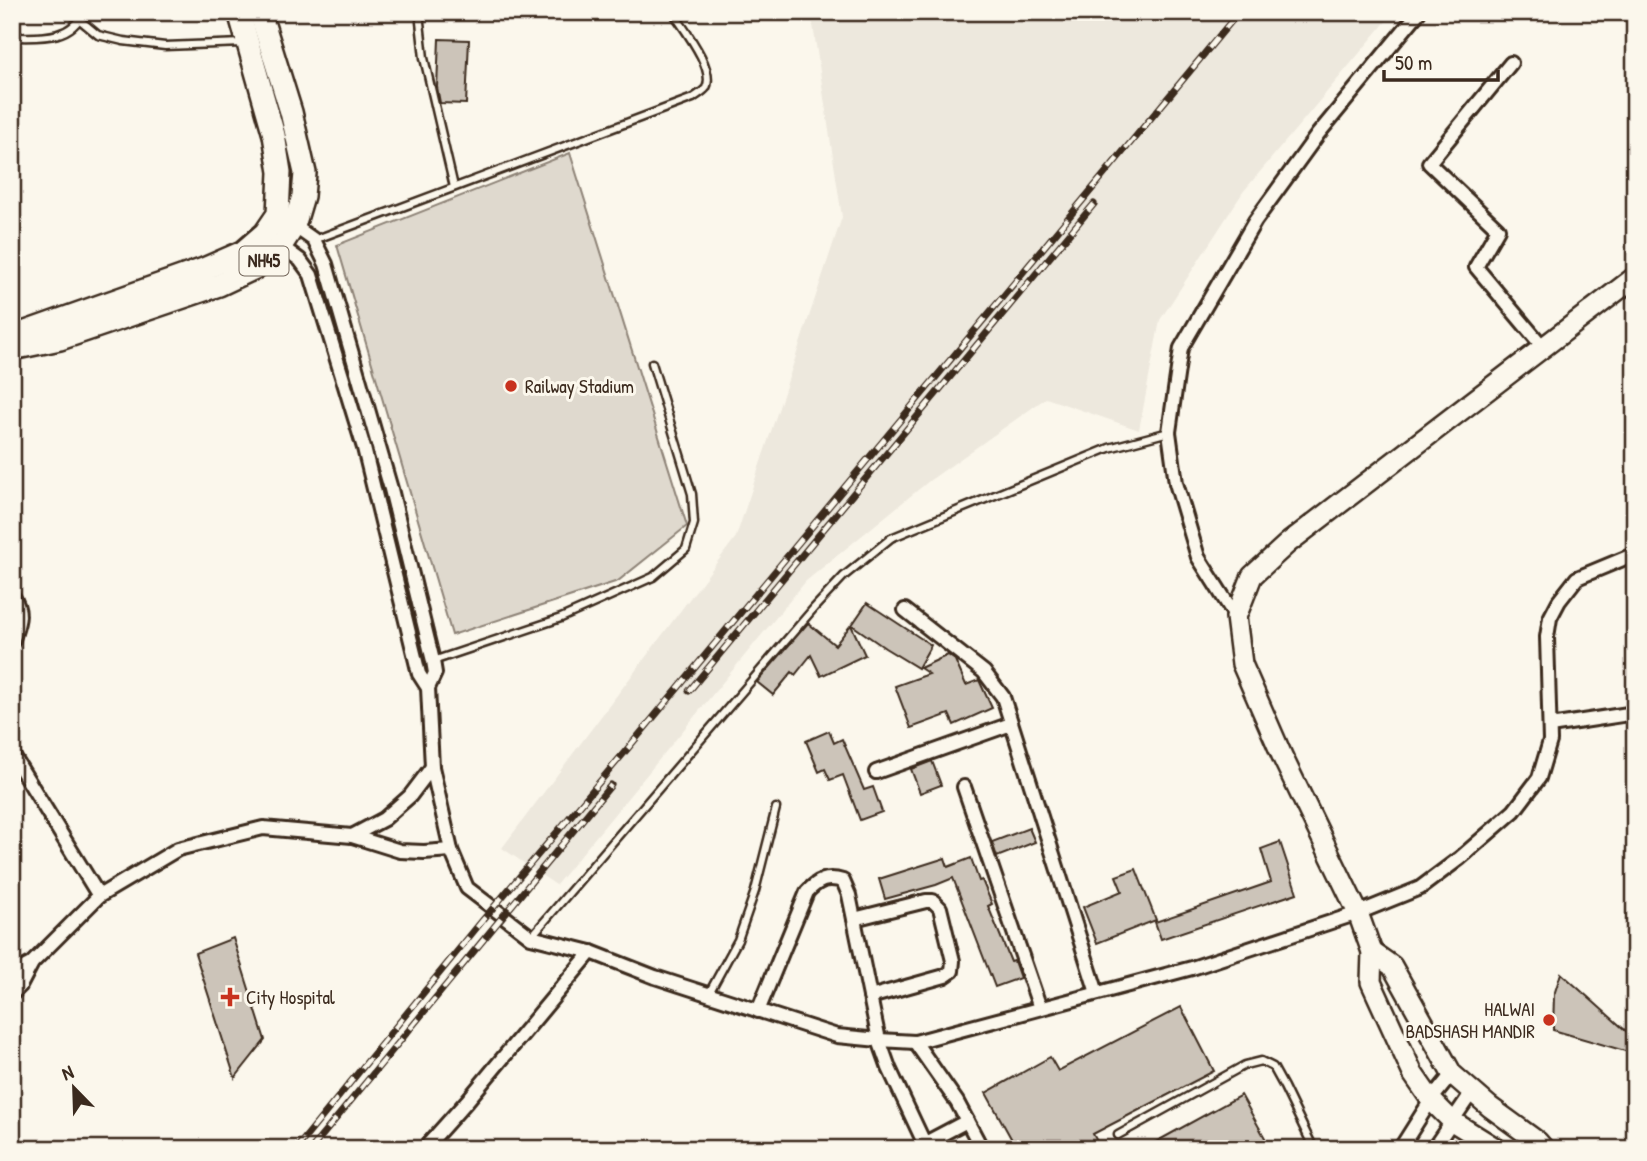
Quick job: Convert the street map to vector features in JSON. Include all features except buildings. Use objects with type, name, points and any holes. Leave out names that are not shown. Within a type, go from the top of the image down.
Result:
[{"type":"highway","points":[[239,12],[276,148],[286,220]]},
{"type":"highway","name":"NH45","points":[[12,349],[60,339],[219,285],[255,268],[303,195],[305,173],[291,112],[260,12]]},
{"type":"highway","name":"NH45","points":[[12,337],[204,269],[273,240]]},
{"type":"main road","points":[[1497,1149],[1452,1121],[1413,1074],[1371,982],[1372,952],[1357,913],[1283,758],[1242,664],[1236,617],[1252,576],[1288,542],[1635,277]]},
{"type":"main road","points":[[1372,952],[1392,966],[1452,1074],[1544,1149]]},
{"type":"street","points":[[1236,617],[1198,557],[1176,483],[1169,432],[1181,348],[1255,221],[1318,134],[1419,12]]},
{"type":"street","points":[[1511,63],[1429,163],[1498,229],[1476,267],[1542,348]]},
{"type":"street","points":[[286,220],[314,240],[326,264],[377,437],[433,661],[435,673],[428,688],[432,767],[451,850],[467,888],[531,937],[592,952],[655,977],[837,1036],[915,1042],[1192,968],[1357,913],[1420,888],[1460,858],[1514,811],[1539,778],[1550,741],[1547,637],[1550,618],[1577,578],[1635,554]]},
{"type":"street","points":[[273,240],[300,260],[311,275],[364,449],[419,674],[428,688]]},
{"type":"street","points":[[12,595],[19,604],[20,616],[12,642]]},
{"type":"street","points":[[905,610],[984,672],[1003,697],[1097,993]]},
{"type":"street","points":[[1550,726],[1635,713]]},
{"type":"street","points":[[876,772],[1011,724]]},
{"type":"street","points":[[12,754],[99,896]]},
{"type":"street","points":[[352,836],[384,820],[410,796],[432,767]]},
{"type":"street","points":[[964,787],[1040,1008]]},
{"type":"street","points":[[12,974],[31,964],[99,896],[178,849],[263,828],[352,836],[400,851],[451,850]]},
{"type":"street","points":[[758,1011],[807,892],[815,883],[832,878],[843,881],[849,895],[879,1041],[922,1147],[967,1121]]},
{"type":"street","points":[[854,919],[933,901],[940,908],[953,961],[952,971],[945,976],[870,997]]},
{"type":"street","points":[[424,1149],[592,952]]},
{"type":"street","points":[[12,994],[20,986],[31,964]]},
{"type":"street","points":[[915,1042],[957,1102],[982,1149]]},
{"type":"street","points":[[1400,1149],[1452,1074]]},
{"type":"street","points":[[1433,1149],[1472,1092]]},
{"type":"lane","points":[[12,37],[49,37],[67,31],[80,20],[83,12]]},
{"type":"lane","points":[[421,12],[424,58],[454,187]]},
{"type":"lane","points":[[314,240],[693,98],[705,89],[709,78],[704,61],[673,12]]},
{"type":"lane","points":[[80,20],[98,36],[165,47],[248,43]]},
{"type":"lane","points":[[433,661],[561,618],[653,577],[686,549],[694,523],[692,495],[652,363]]},
{"type":"lane","points":[[531,937],[814,608],[844,576],[891,538],[1109,448],[1169,432]]},
{"type":"lane","points":[[708,995],[738,940],[755,891],[776,808]]},
{"type":"lane","points":[[1118,1135],[1245,1065],[1261,1061],[1273,1067],[1314,1149]]},
{"type":"shaded area","points":[[811,12],[1394,12],[1243,192],[1160,320],[1139,430],[1046,398],[929,481],[806,581],[556,885],[502,848],[736,537],[842,217]]},
{"type":"shaded area","name":"Railway Stadium","points":[[570,153],[687,526],[618,581],[452,635],[337,245]]},
{"type":"railway","points":[[296,1149],[482,921],[1239,12]]},
{"type":"railway","points":[[689,691],[1094,204]]},
{"type":"railway","points":[[311,1149],[611,785]]},
{"type":"place","name":"Railway Stadium","points":[[511,386]]},
{"type":"place","name":"City Hospital","points":[[230,997]]},
{"type":"place","name":"HALWAI BADSHASH MANDIR","points":[[1549,1020]]}]
